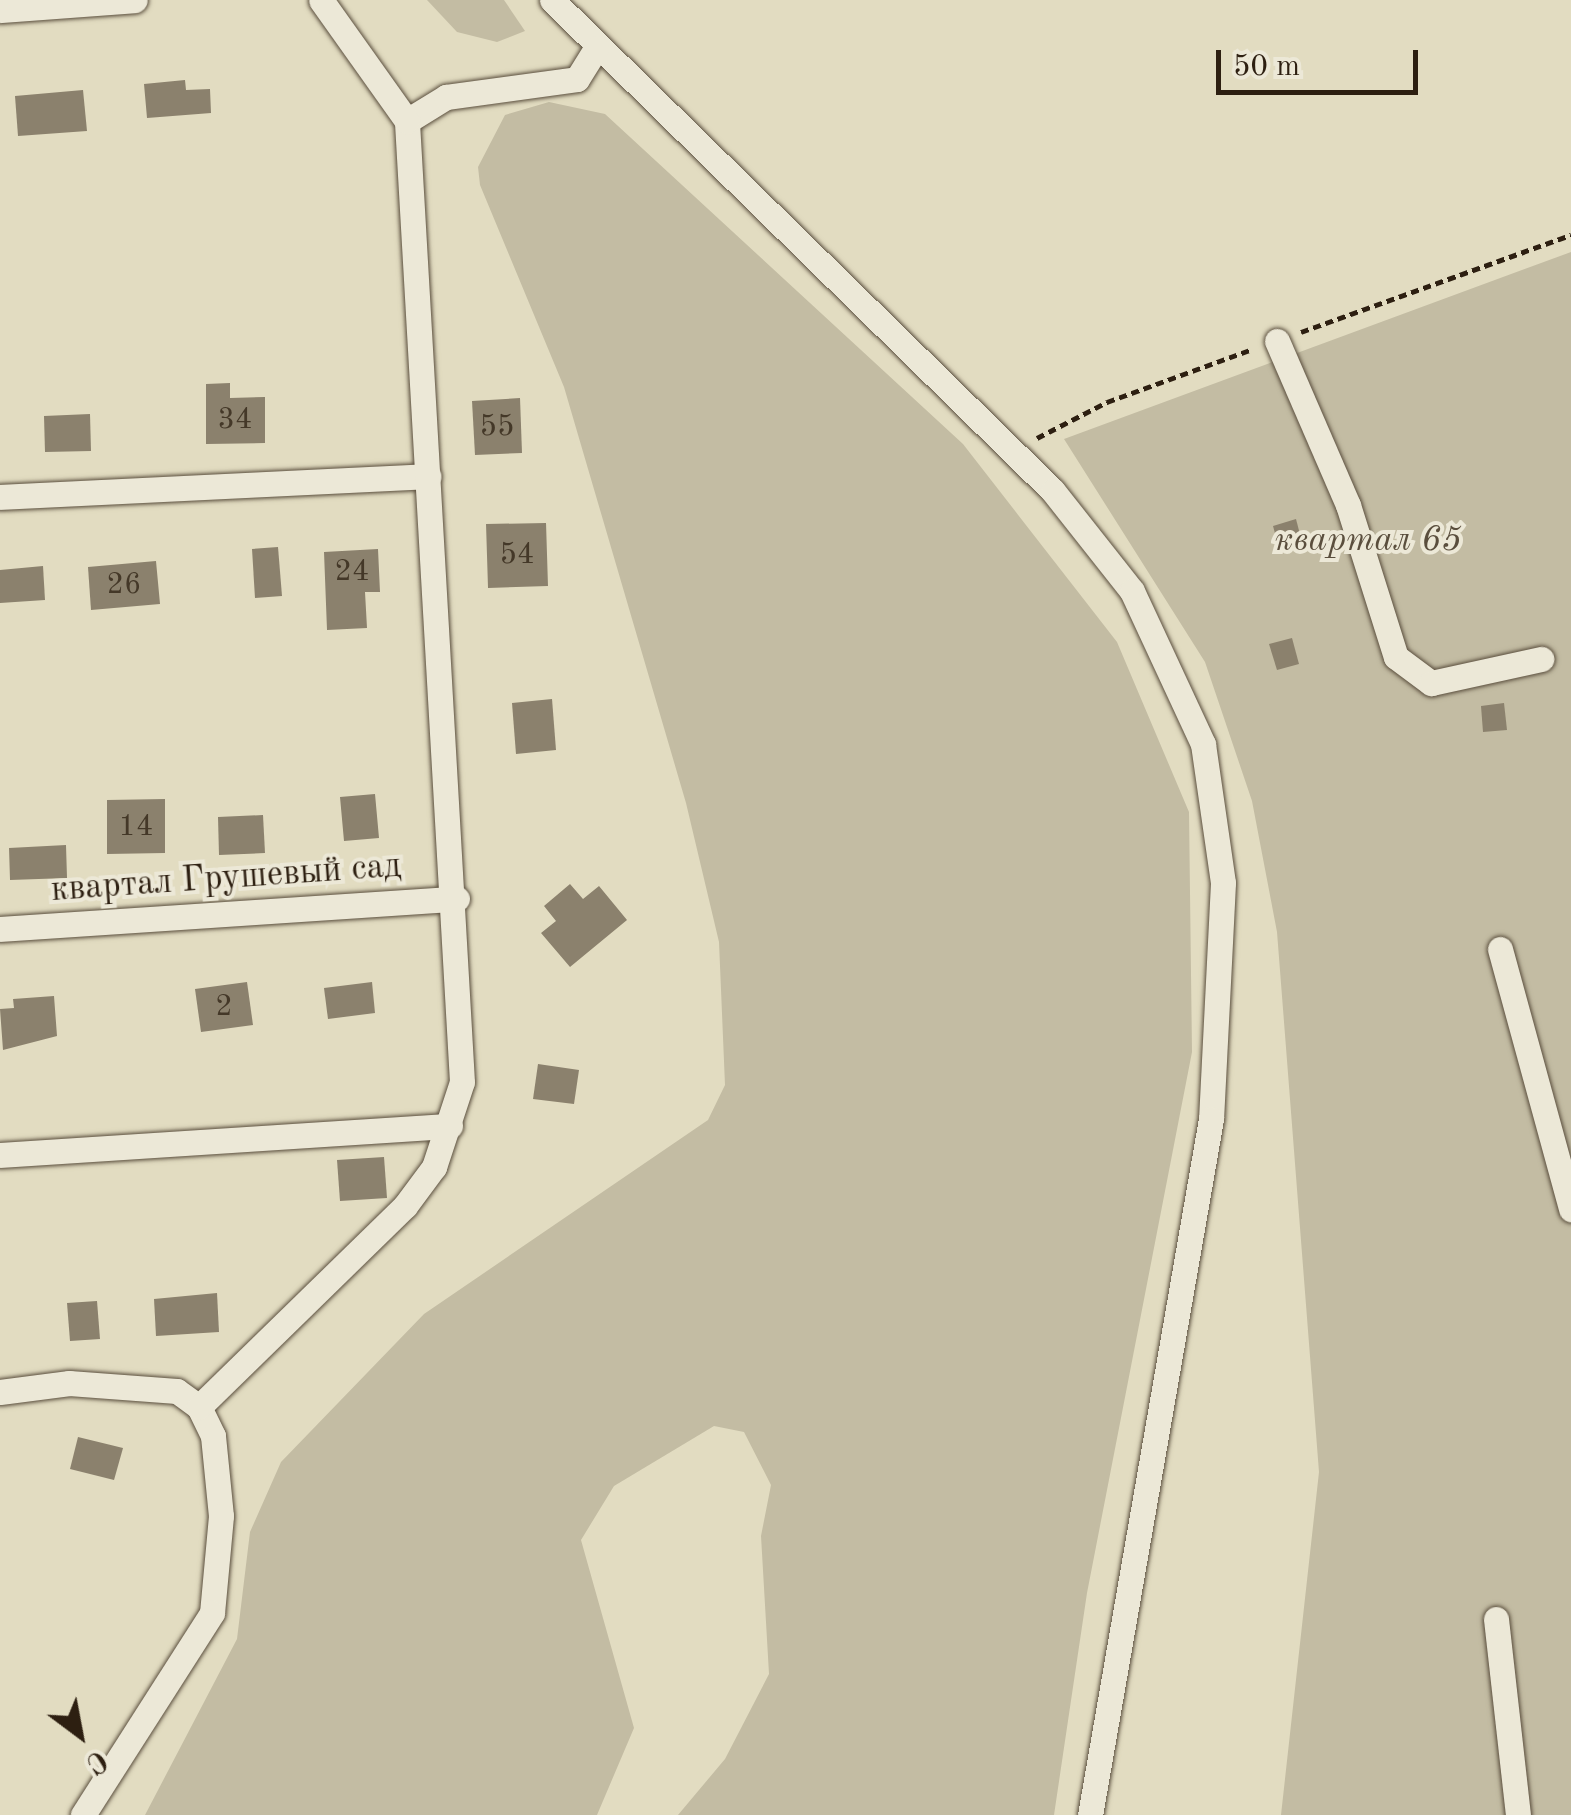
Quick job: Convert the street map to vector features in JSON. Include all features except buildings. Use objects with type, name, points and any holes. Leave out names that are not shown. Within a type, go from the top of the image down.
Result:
[{"type":"street","points":[[0,10],[135,0]]},
{"type":"street","points":[[199,1407],[395,1218],[434,1167],[462,1082],[457,899],[407,121],[321,0]]},
{"type":"street","points":[[552,0],[596,48],[1053,491],[1132,591],[1203,744],[1224,883],[1211,1119],[1090,1815]]},
{"type":"street","points":[[407,121],[446,97],[577,79],[596,48]]},
{"type":"street","points":[[1276,341],[1348,505],[1396,657],[1431,683],[1541,659]]},
{"type":"street","points":[[0,496],[428,476]]},
{"type":"street","name":"квартал Грушевый сад","points":[[0,929],[457,899]]},
{"type":"street","points":[[1500,949],[1571,1208]]},
{"type":"street","points":[[0,1155],[450,1126]]},
{"type":"street","points":[[0,1392],[124,1384],[177,1391],[199,1407],[220,1472],[212,1613],[83,1815]]},
{"type":"street","points":[[1496,1618],[1518,1815]]},
{"type":"green space","points":[[427,0],[504,0],[525,31],[497,42],[457,32]]},
{"type":"green space","points":[[549,102],[605,114],[963,444],[1117,642],[1189,812],[1192,1052],[1087,1593],[1054,1815],[678,1815],[725,1759],[769,1674],[761,1536],[771,1485],[744,1432],[714,1426],[614,1486],[581,1540],[634,1728],[597,1815],[145,1815],[237,1639],[250,1532],[281,1462],[424,1314],[708,1120],[725,1085],[719,942],[686,803],[564,387],[480,185],[478,167],[505,115]]},
{"type":"green space","name":"квартал 65","points":[[1571,252],[1571,1815],[1281,1815],[1319,1472],[1277,932],[1252,801],[1205,662],[1064,439]]}]
